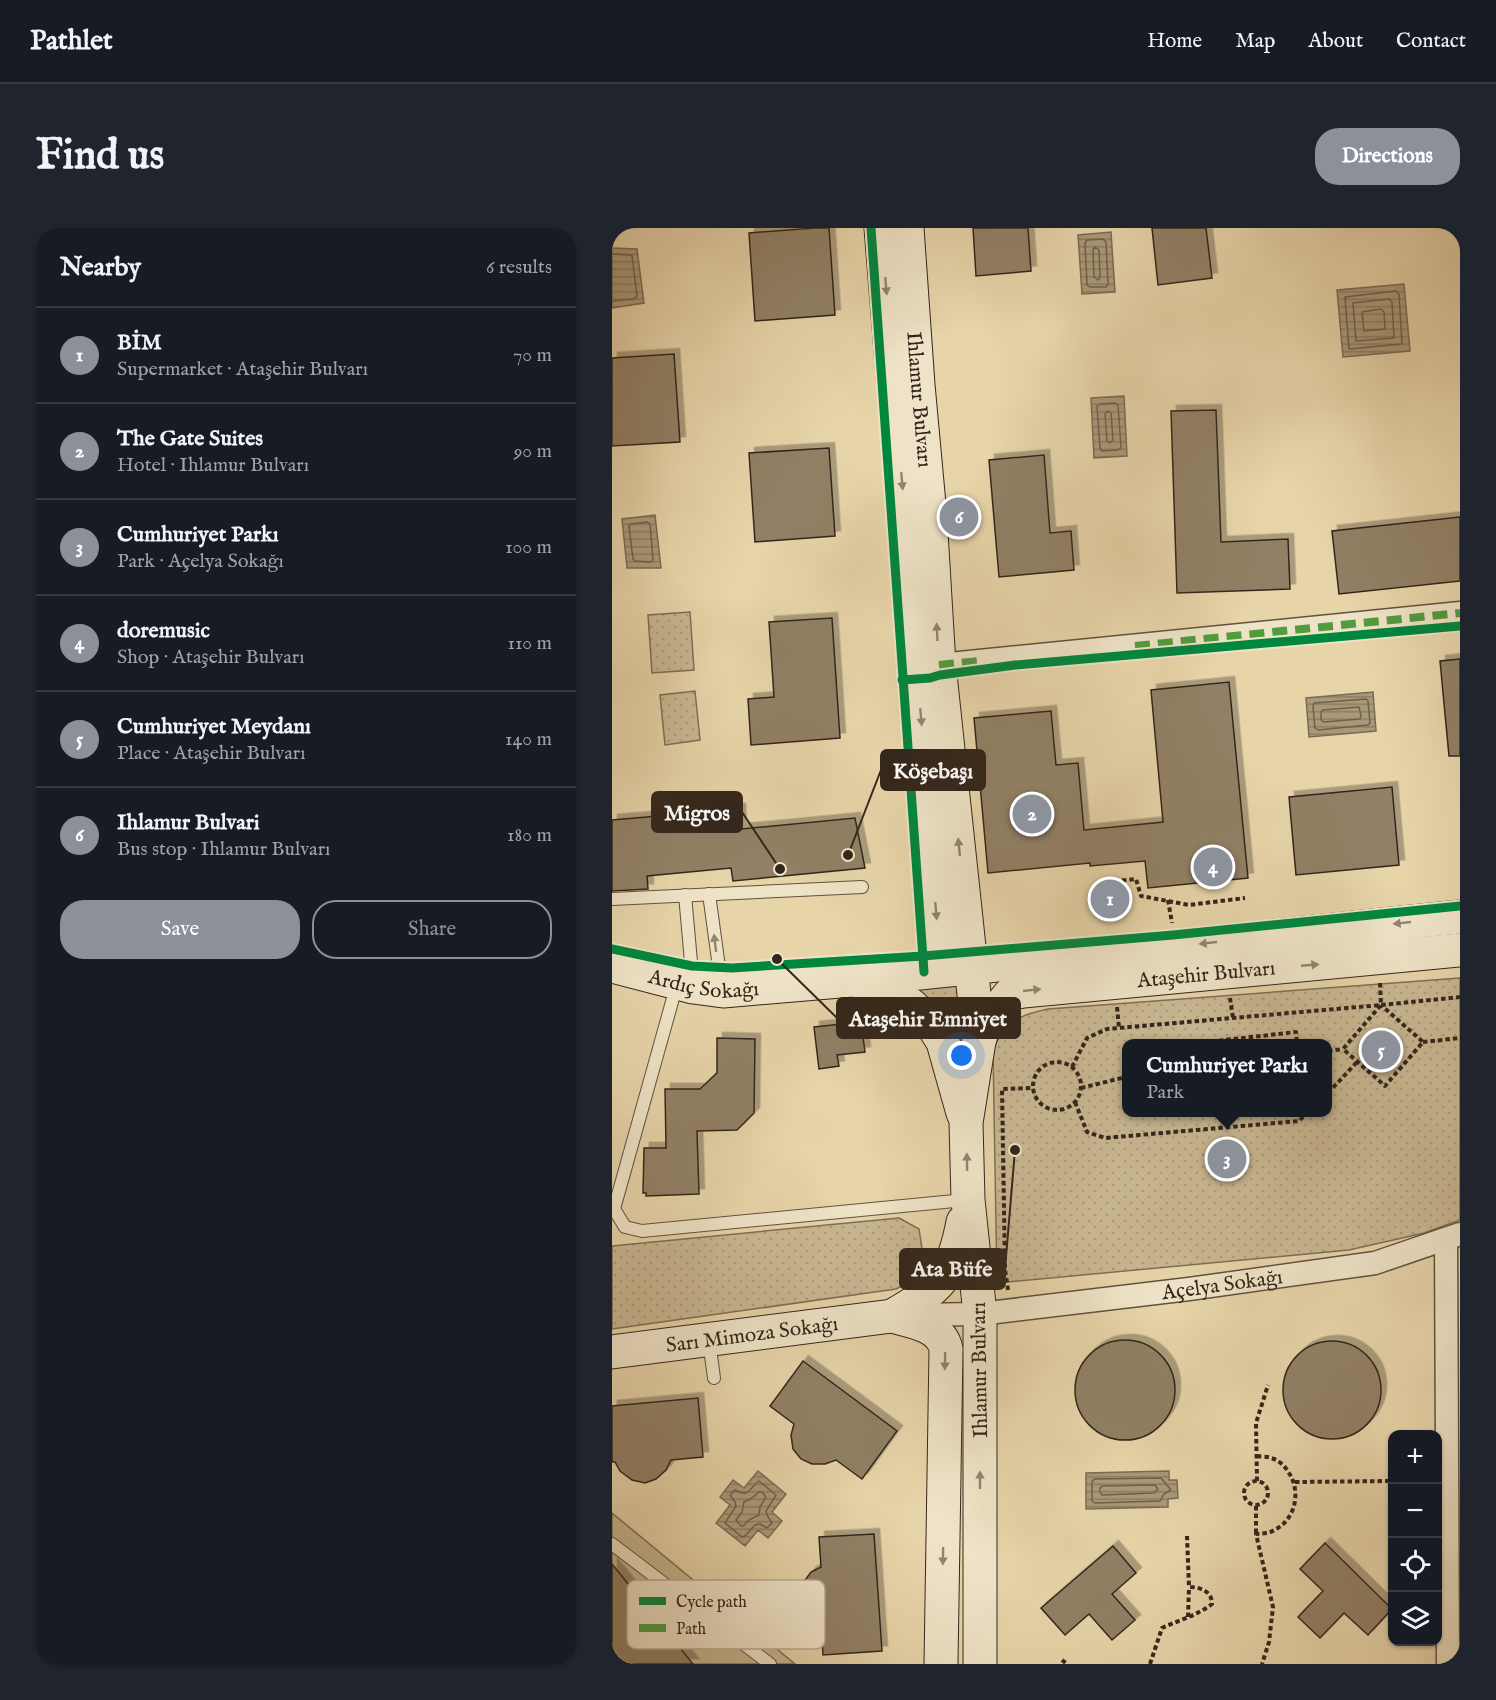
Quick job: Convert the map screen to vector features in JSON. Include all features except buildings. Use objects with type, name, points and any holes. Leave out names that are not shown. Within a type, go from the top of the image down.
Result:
[{"type":"main road","name":"Ihlamur Bulvarı","points":[[881,228],[928,666],[957,968],[979,1041],[966,1123],[968,1200],[980,1314],[980,1664]]},
{"type":"main road","name":"Ihlamur Bulvarı","points":[[907,228],[930,515],[928,666]]},
{"type":"main road","name":"Ataşehir Bulvarı","points":[[852,980],[1460,917]]},
{"type":"main road","name":"Ataşehir Bulvarı","points":[[979,1041],[984,1026],[995,1010],[1011,994],[1023,991],[1460,950]]},
{"type":"main road","name":"Ardıç Sokağı","points":[[612,966],[698,987],[852,980],[892,993],[911,1005],[933,1026],[943,1042],[966,1123]]},
{"type":"main road","points":[[892,1316],[917,1302],[938,1285],[951,1266],[958,1248],[968,1200]]},
{"type":"main road","name":"Ihlamur Bulvarı","points":[[892,1316],[931,1329],[944,1341],[946,1349],[941,1664]]},
{"type":"main road","name":"Sarı Mimoza Sokağı","points":[[612,1352],[892,1316]]},
{"type":"street","points":[[928,666],[1460,613]]},
{"type":"street","points":[[1448,1664],[1454,1593],[1453,1237]]},
{"type":"street","name":"Açelya Sokağı","points":[[892,1316],[980,1314],[1189,1289],[1375,1263],[1453,1237]]},
{"type":"lane","points":[[612,899],[862,887]]},
{"type":"lane","points":[[709,894],[698,987],[614,1209],[625,1227],[642,1231],[968,1200]]},
{"type":"lane","points":[[685,895],[698,987]]},
{"type":"lane","points":[[709,1340],[714,1378]]},
{"type":"lane","points":[[612,1544],[659,1580]]},
{"type":"lane","points":[[750,1649],[770,1664]]},
{"type":"path","points":[[1107,882],[1136,879],[1141,896],[1189,905],[1245,898]]},
{"type":"path","points":[[1332,1050],[1343,1049],[1381,1005],[1379,958]]},
{"type":"path","points":[[1072,1067],[1087,1038],[1107,1029],[1460,997]]},
{"type":"path","points":[[1381,1005],[1424,1042]]},
{"type":"path","points":[[1234,1039],[1296,1032],[1297,1039]]},
{"type":"path","points":[[1343,1049],[1385,1086],[1424,1042],[1460,1038]]},
{"type":"path","points":[[1057,1062],[1072,1067],[1077,1073],[1081,1088],[1079,1095],[1068,1107],[1053,1109],[1040,1102],[1033,1088],[1037,1073],[1042,1067],[1057,1062]]},
{"type":"path","points":[[1332,1089],[1357,1062]]},
{"type":"path","points":[[1081,1088],[1122,1078]]},
{"type":"path","points":[[1005,1269],[1002,1089],[1033,1088]]},
{"type":"path","points":[[1074,1102],[1087,1132],[1105,1137],[1299,1121],[1304,1117]]},
{"type":"path","points":[[1257,1481],[1256,1424],[1268,1385]]},
{"type":"path","points":[[1256,1534],[1270,1532],[1281,1526],[1290,1516],[1297,1492],[1295,1482],[1282,1464],[1271,1457],[1257,1456]]},
{"type":"path","points":[[1257,1481],[1265,1484],[1268,1491],[1267,1500],[1256,1506],[1246,1500],[1244,1493],[1246,1486],[1257,1481]]},
{"type":"path","points":[[1295,1482],[1388,1481]]},
{"type":"path","points":[[1256,1506],[1256,1534],[1273,1607],[1269,1642],[1262,1664]]},
{"type":"path","points":[[1188,1536],[1188,1617]]},
{"type":"path","points":[[1150,1664],[1162,1628],[1203,1611],[1212,1604],[1212,1598],[1206,1590],[1189,1587]]},
{"type":"path","points":[[1062,1660],[1067,1664]]},
{"type":"shaded area","points":[[690,612],[694,670],[652,673],[648,615]]},
{"type":"shaded area","points":[[695,691],[700,740],[665,745],[660,695]]},
{"type":"shaded area","points":[[1460,978],[1460,1220],[1424,1233],[1349,1250],[997,1283],[993,1050],[1008,1026],[1028,1014],[1048,1009]]},
{"type":"shaded area","points":[[964,982],[964,1059],[950,1026],[934,1003],[927,998],[904,991]]},
{"type":"shaded area","points":[[899,1218],[919,1229],[926,1274],[896,1289],[612,1329],[612,1246]]},
{"type":"shaded area","points":[[612,1513],[693,1580],[627,1580],[627,1649],[777,1649],[795,1664],[612,1664]]},
{"type":"water","points":[[1111,232],[1115,292],[1082,294],[1078,235]]},
{"type":"water","points":[[612,248],[637,249],[644,303],[612,308]]},
{"type":"water","points":[[1404,284],[1410,351],[1343,357],[1337,290]]},
{"type":"water","points":[[1124,396],[1127,456],[1094,458],[1091,398]]},
{"type":"water","points":[[655,515],[661,568],[627,568],[622,519]]},
{"type":"water","points":[[1373,692],[1376,731],[1309,737],[1306,698]]},
{"type":"water","points":[[758,1471],[786,1494],[772,1512],[782,1521],[768,1538],[758,1530],[745,1546],[716,1523],[730,1505],[720,1497],[733,1480],[744,1488]]},
{"type":"water","points":[[1169,1471],[1169,1480],[1177,1480],[1178,1498],[1168,1499],[1168,1507],[1086,1509],[1086,1473]]},
{"type":"marked path","points":[[1135,646],[1460,613]]},
{"type":"marked path","points":[[939,665],[979,661]]},
{"type":"cycle path","points":[[871,228],[924,972]]},
{"type":"cycle path","points":[[902,680],[1015,665],[1460,626]]},
{"type":"cycle path","points":[[612,949],[692,966],[732,968],[923,956],[1173,935],[1460,906]]},
{"type":"place","name":"Ihlamur Bulvari","points":[[959,517]]},
{"type":"place","name":"The Gate Suites","points":[[1032,814]]},
{"type":"place","name":"Köşebaşı","points":[[848,855]]},
{"type":"place","name":"doremusic","points":[[1213,867]]},
{"type":"place","name":"Migros","points":[[780,869]]},
{"type":"place","name":"BİM","points":[[1110,899]]},
{"type":"place","name":"Ataşehir Emniyet","points":[[777,959]]},
{"type":"place","name":"Cumhuriyet Meydanı","points":[[1381,1050]]},
{"type":"place","name":"Ata Büfe","points":[[1015,1150]]},
{"type":"place","name":"Cumhuriyet Parkı","points":[[1227,1159]]}]
